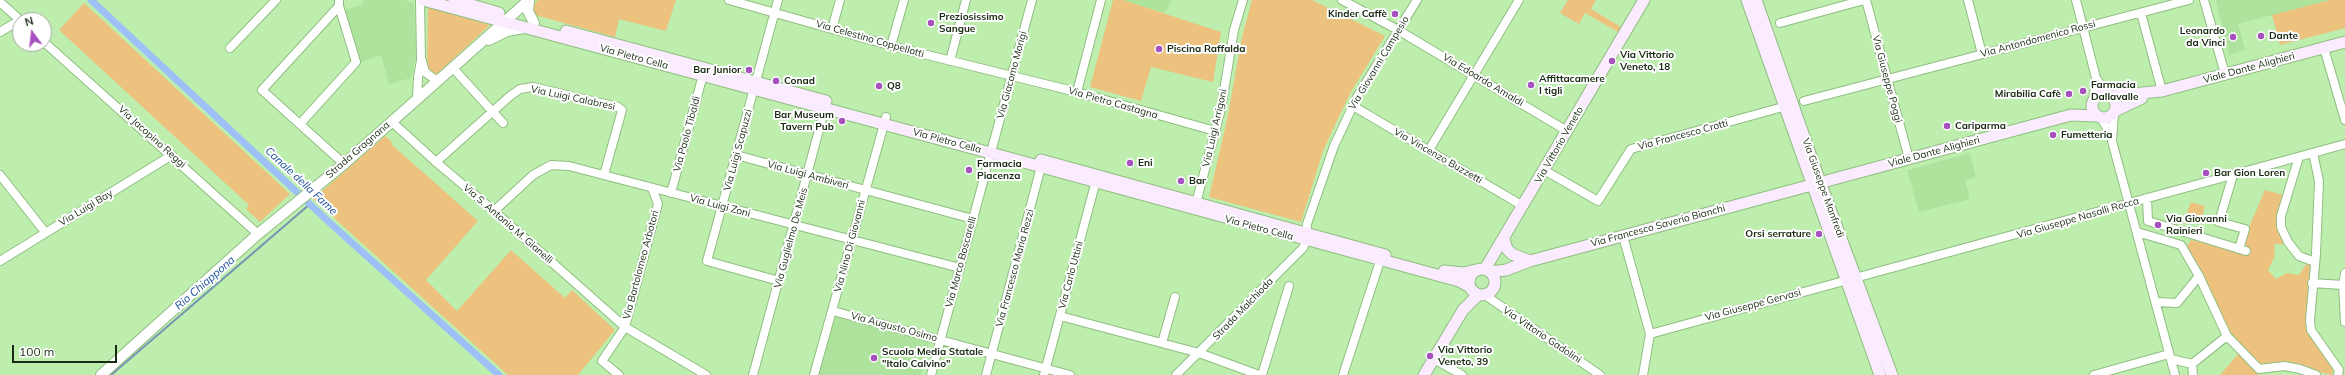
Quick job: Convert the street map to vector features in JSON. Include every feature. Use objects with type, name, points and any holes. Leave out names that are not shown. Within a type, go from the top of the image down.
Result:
[{"type":"main road","name":"Via Pietro Cella","points":[[422,0],[508,19]]},
{"type":"main road","name":"Via Pietro Cella","points":[[454,0],[508,19],[703,75],[755,85]]},
{"type":"main road","name":"Via Vittorio Veneto","points":[[1484,270],[1504,239],[1644,0]]},
{"type":"main road","name":"Via Giuseppe Manfredi","points":[[1747,0],[1794,104]]},
{"type":"main road","name":"Via Giuseppe Manfredi","points":[[1756,0],[1794,104],[1816,183],[1851,278],[1892,375]]},
{"type":"main road","name":"Via Pietro Cella","points":[[529,25],[992,149],[1306,236],[1438,270],[1460,273],[1484,270],[1506,270]]},
{"type":"main road","name":"Viale Dante Alighieri","points":[[2114,112],[2158,92],[2345,42]]},
{"type":"main road","name":"Viale Dante Alighieri","points":[[2110,95],[2158,92]]},
{"type":"main road","points":[[2100,94],[2110,95],[2116,105],[2114,112],[2108,118],[2098,117],[2092,111],[2093,100],[2100,94]]},
{"type":"main road","name":"Viale Dante Alighieri","points":[[1816,183],[2071,115],[2093,100]]},
{"type":"main road","name":"Viale Dante Alighieri","points":[[2071,115],[2098,117]]},
{"type":"main road","name":"Via Francesco Saverio Bianchi","points":[[1506,270],[1530,261],[1816,183]]},
{"type":"main road","name":"Via Pietro Cella","points":[[1306,236],[1380,261],[1459,281],[1477,292]]},
{"type":"main road","points":[[1504,239],[1507,249],[1512,254],[1530,261]]},
{"type":"main road","points":[[1477,292],[1469,278],[1484,270],[1495,279],[1495,284]]},
{"type":"main road","points":[[1424,375],[1463,310],[1477,292],[1492,291],[1495,284],[1506,270]]},
{"type":"main road","name":"Via Giuseppe Manfredi","points":[[1851,278],[1880,375]]},
{"type":"street","points":[[230,48],[276,0]]},
{"type":"street","points":[[417,98],[421,60],[422,0]]},
{"type":"street","points":[[475,48],[507,31],[529,25],[529,0]]},
{"type":"street","name":"Strada Gragnana","points":[[100,375],[258,234],[344,164],[529,0]]},
{"type":"street","name":"Via Celestino Coppellotti","points":[[729,0],[891,46],[1011,76]]},
{"type":"street","name":"Via Luigi Scapuzzi","points":[[778,0],[707,261],[779,281]]},
{"type":"street","points":[[832,29],[840,0]]},
{"type":"street","points":[[891,46],[904,0]]},
{"type":"street","points":[[950,61],[966,0]]},
{"type":"street","name":"Via Giacomo Morigi","points":[[992,149],[1032,0]]},
{"type":"street","points":[[1077,92],[1101,0]]},
{"type":"street","name":"Via Luigi Arrigoni","points":[[1195,206],[1221,109],[1234,30],[1244,0]]},
{"type":"street","name":"Via Edoardo Amaldi","points":[[1342,0],[1398,30],[1567,131]]},
{"type":"street","name":"Via Giovanni Campesio","points":[[1306,236],[1334,146],[1353,106],[1417,0]]},
{"type":"street","points":[[1429,150],[1475,76],[1519,0]]},
{"type":"street","points":[[1780,23],[1865,0]]},
{"type":"street","name":"Via Giuseppe Poggi","points":[[1865,0],[1908,159]]},
{"type":"street","points":[[1968,0],[1982,54]]},
{"type":"street","points":[[2076,0],[2096,78],[2093,100]]},
{"type":"street","name":"Via Antondomenico Rossi","points":[[1794,104],[2190,0]]},
{"type":"street","points":[[2204,0],[2225,74]]},
{"type":"street","points":[[0,2],[12,13]]},
{"type":"street","points":[[300,124],[356,62],[339,3]]},
{"type":"street","points":[[339,3],[262,90],[344,164]]},
{"type":"street","points":[[2141,13],[2158,92]]},
{"type":"street","points":[[0,32],[12,25]]},
{"type":"street","points":[[2324,48],[2345,120]]},
{"type":"street","name":"Via Jacopino Reggi","points":[[52,49],[172,155],[258,234]]},
{"type":"street","points":[[421,60],[425,72],[436,81]]},
{"type":"street","points":[[452,67],[503,123]]},
{"type":"street","name":"Via Paolo Tibaldi","points":[[671,193],[703,75]]},
{"type":"street","name":"Via Pietro Castagna","points":[[1011,76],[1077,92],[1215,131]]},
{"type":"street","points":[[2096,78],[2110,95]]},
{"type":"street","name":"Via Luigi Calabresi","points":[[436,162],[492,111],[516,92],[533,87],[618,107],[622,110],[622,115],[604,175]]},
{"type":"street","name":"Via Guglielmo De Meis","points":[[753,375],[795,225],[826,104]]},
{"type":"street","name":"Via Francesco Crotti","points":[[1544,170],[1598,202],[1632,149],[1794,104]]},
{"type":"street","name":"Via Vincenzo Buzzetti","points":[[1353,106],[1523,206]]},
{"type":"street","points":[[2111,135],[2114,112]]},
{"type":"street","points":[[2098,117],[2111,135],[2175,375]]},
{"type":"street","name":"Via S. Antonio M. Gianelli","points":[[391,121],[436,162],[494,210],[624,327],[706,375]]},
{"type":"street","name":"Via Nino Di Giovanni","points":[[814,375],[885,121]]},
{"type":"street","name":"Via Giuseppe Nasalli Rocca","points":[[1851,278],[2129,204],[2345,144]]},
{"type":"street","name":"Via Marco Boscarelli","points":[[931,375],[992,149]]},
{"type":"street","points":[[2313,153],[2319,181],[2315,262],[2312,283],[2311,330],[2339,370],[2338,375]]},
{"type":"street","name":"Via Luigi Bay","points":[[0,261],[172,155]]},
{"type":"street","name":"Via Luigi Ambiveri","points":[[736,155],[973,219]]},
{"type":"street","points":[[2299,157],[2281,216],[2280,227],[2288,242],[2299,256],[2315,262]]},
{"type":"street","name":"Via Luigi Zoni","points":[[494,210],[533,175],[551,164],[569,166],[960,268]]},
{"type":"street","name":"Via Francesco Maria Rezzi","points":[[986,375],[1042,164]]},
{"type":"street","points":[[0,175],[45,232]]},
{"type":"street","points":[[2147,198],[2148,221],[2242,250],[2245,229],[2219,222],[2232,175]]},
{"type":"street","name":"Via Carlo Uttini","points":[[1044,372],[1096,178]]},
{"type":"street","name":"Via Bartolomeo Arbotori","points":[[618,375],[602,361],[624,327],[658,204],[652,188]]},
{"type":"street","points":[[2136,232],[2181,245],[2199,276],[2228,336],[2259,369],[2284,366],[2300,369],[2316,375]]},
{"type":"street","points":[[2181,245],[2186,233]]},
{"type":"street","name":"Strada Malchioda","points":[[1176,375],[1303,248],[1306,236]]},
{"type":"street","points":[[1623,236],[1650,334],[1643,375]]},
{"type":"street","points":[[1343,375],[1380,261]]},
{"type":"street","points":[[2345,272],[2343,285],[2345,322]]},
{"type":"street","points":[[2156,302],[2177,303],[2199,276]]},
{"type":"street","name":"Via Giuseppe Gervasi","points":[[1650,334],[1851,278]]},
{"type":"street","points":[[2312,283],[2343,285]]},
{"type":"street","points":[[1060,316],[1199,353],[1260,375],[1290,286]]},
{"type":"street","name":"Via Vittorio Gadolini","points":[[1477,292],[1600,375]]},
{"type":"street","points":[[1162,343],[1175,297]]},
{"type":"street","name":"Via Augusto Osimo","points":[[833,311],[941,339],[992,354],[1044,372],[1070,375]]},
{"type":"street","points":[[2192,364],[2228,336]]},
{"type":"street","points":[[2100,374],[2170,357],[2192,364]]},
{"type":"street","points":[[1434,359],[1462,375]]},
{"type":"street","points":[[2192,364],[2192,375]]},
{"type":"shaded area","points":[[363,0],[404,0],[414,3],[416,55],[411,78],[389,84],[381,55],[361,62],[345,10],[364,4]]},
{"type":"shaded area","points":[[538,0],[676,0],[666,31],[619,19],[615,37],[535,15],[532,6]]},
{"type":"shaded area","name":"Piscina Raffalda","points":[[1113,0],[1123,0],[1221,32],[1213,82],[1151,67],[1141,101],[1090,87]]},
{"type":"shaded area","points":[[1123,0],[1172,0],[1165,13]]},
{"type":"shaded area","points":[[1252,0],[1312,0],[1385,36],[1351,92],[1323,151],[1301,222],[1209,197],[1227,120],[1242,37]]},
{"type":"shaded area","points":[[1568,0],[1596,0],[1591,9],[1621,27],[1618,32],[1585,13],[1579,24],[1560,13]]},
{"type":"shaded area","name":"Leonardo da Vinci","points":[[2216,0],[2330,0],[2238,24],[2245,50],[2229,55]]},
{"type":"shaded area","points":[[2330,0],[2345,0],[2345,28],[2280,45],[2272,15]]},
{"type":"shaded area","points":[[84,3],[290,194],[260,222],[246,209],[249,205],[59,30]]},
{"type":"shaded area","points":[[428,7],[490,25],[437,74],[431,73],[427,68]]},
{"type":"shaded area","points":[[385,136],[392,142],[391,144],[478,221],[426,280],[457,311],[511,250],[565,298],[572,290],[615,330],[578,375],[508,375],[313,199]]},
{"type":"shaded area","points":[[1970,153],[1976,177],[1965,180],[1970,199],[1919,212],[1907,170]]},
{"type":"shaded area","points":[[2265,190],[2283,195],[2276,216],[2276,227],[2286,244],[2274,244],[2275,256],[2268,270],[2276,279],[2287,273],[2299,275],[2307,263],[2311,265],[2306,328],[2333,368],[2332,375],[2278,362],[2259,365],[2231,333],[2186,248],[2191,240],[2245,251],[2240,248]]},
{"type":"shaded area","points":[[2191,202],[2205,206],[2202,217],[2187,213]]},
{"type":"shaded area","name":"Scuola Media Statale \"Italo Calvino\"","points":[[835,317],[930,341],[921,375],[817,375]]},
{"type":"shaded area","points":[[2239,353],[2258,375],[2220,375]]},
{"type":"waterway","name":"Canale della Fame","points":[[91,0],[330,223],[499,375]]},
{"type":"waterway","name":"Rio Chiappona","points":[[111,375],[310,204]]},
{"type":"place","name":"Kinder Caffè","points":[[1395,14]]},
{"type":"place","name":"Preziosissimo Sangue","points":[[931,23]]},
{"type":"place","name":"Dante","points":[[2261,36]]},
{"type":"place","name":"Leonardo da Vinci","points":[[2233,37]]},
{"type":"place","name":"Piscina Raffalda","points":[[1159,49]]},
{"type":"place","name":"Via Vittorio Veneto, 18","points":[[1612,61]]},
{"type":"place","name":"Bar Junior","points":[[749,70]]},
{"type":"place","name":"Conad","points":[[776,81]]},
{"type":"place","name":"Affittacamere I tigli","points":[[1531,85]]},
{"type":"place","name":"Q8","points":[[879,86]]},
{"type":"place","name":"Farmacia Dallavalle","points":[[2083,91]]},
{"type":"place","name":"Mirabilia Cafè","points":[[2069,94]]},
{"type":"place","name":"Bar Museum Tavern Pub","points":[[842,121]]},
{"type":"place","name":"Cariparma","points":[[1947,126]]},
{"type":"place","name":"Fumetteria","points":[[2053,135]]},
{"type":"place","name":"Eni","points":[[1130,163]]},
{"type":"place","name":"Farmacia Piacenza","points":[[969,170]]},
{"type":"place","name":"Bar Gion Loren","points":[[2206,173]]},
{"type":"place","name":"Bar","points":[[1181,181]]},
{"type":"place","name":"Via Giovanni Rainieri","points":[[2158,225]]},
{"type":"place","name":"Orsi serrature","points":[[1819,234]]},
{"type":"place","name":"Via Vittorio Veneto, 39","points":[[1430,356]]},
{"type":"place","name":"Scuola Media Statale \"Italo Calvino\"","points":[[874,358]]}]
